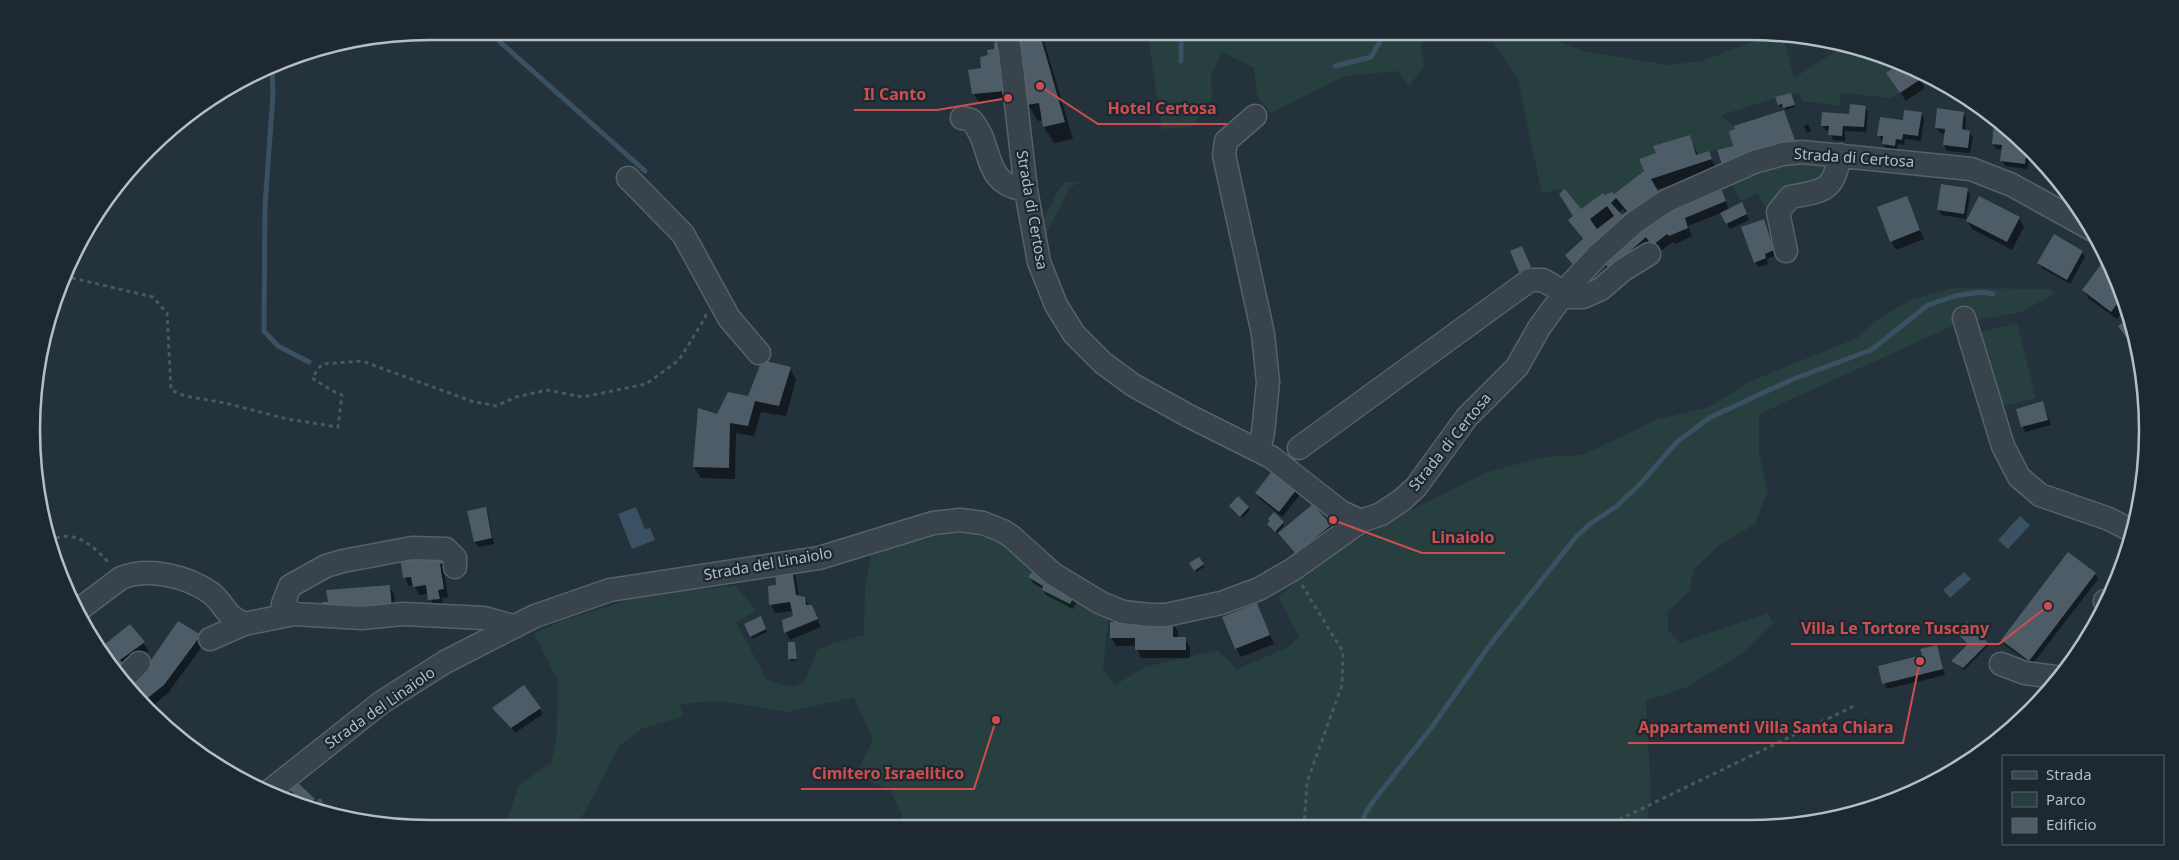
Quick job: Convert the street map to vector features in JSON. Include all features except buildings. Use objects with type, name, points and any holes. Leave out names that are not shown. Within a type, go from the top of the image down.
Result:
[{"type":"street","name":"Strada di Certosa","points":[[1008,40],[1026,190],[1041,271],[1060,315],[1081,343],[1103,364],[1132,385],[1187,415],[1259,450],[1282,464],[1341,512],[1361,521],[1373,518],[1394,506],[1416,487],[1462,423],[1478,404],[1516,367],[1538,328],[1563,295],[1605,248],[1643,216],[1666,201],[1754,162],[1792,152],[1840,155],[1971,169],[2012,185],[2076,218]]},
{"type":"street","points":[[1255,116],[1226,141],[1224,155],[1263,334],[1268,382],[1263,433],[1259,450]]},
{"type":"street","points":[[962,118],[971,120],[980,130],[990,167],[1007,186],[1026,190]]},
{"type":"street","points":[[1786,250],[1778,212],[1790,197],[1820,192],[1831,184],[1837,173],[1840,155]]},
{"type":"street","points":[[628,178],[683,234],[729,318],[759,353]]},
{"type":"street","points":[[1299,448],[1530,280],[1543,280],[1563,295],[1583,297],[1601,289],[1623,270],[1649,254]]},
{"type":"street","points":[[1964,318],[2003,446],[2019,477],[2040,495],[2109,519],[2127,528]]},
{"type":"street","name":"Strada del Linaiolo","points":[[274,787],[382,702],[445,662],[535,616],[610,590],[819,558],[933,523],[960,520],[982,523],[1003,531],[1069,585],[1101,604],[1123,612],[1166,615],[1202,608],[1259,589],[1292,570],[1361,521]]},
{"type":"street","points":[[294,614],[283,604],[290,586],[326,566],[343,561],[412,548],[446,549],[455,558],[455,567]]},
{"type":"street","points":[[85,606],[121,578],[130,574],[157,574],[187,580],[212,593],[232,616],[244,624]]},
{"type":"street","points":[[210,639],[244,624],[294,614],[362,618],[403,614],[484,618],[513,626]]},
{"type":"street","points":[[2001,664],[2025,673],[2050,676]]},
{"type":"path","points":[[71,278],[153,297],[167,313],[171,390],[185,396],[224,403],[288,419],[338,427],[342,395],[312,378],[322,364],[362,361],[471,401],[496,406],[516,397],[547,390],[583,397],[646,384],[679,360],[705,318],[708,281]]},
{"type":"path","points":[[55,538],[72,536],[89,543],[121,578]]},
{"type":"path","points":[[1292,570],[1343,652],[1342,685],[1307,782],[1304,820]]},
{"type":"path","points":[[1618,820],[1854,706]]},
{"type":"green space","points":[[1148,40],[1424,40],[1420,46],[1425,65],[1409,86],[1397,71],[1345,76],[1271,114],[1257,96],[1254,68],[1222,52],[1211,76],[1212,100],[1191,127],[1162,129]]},
{"type":"green space","points":[[1492,40],[1554,40],[1584,51],[1669,65],[1702,61],[1756,40],[1785,42],[1794,78],[1837,50],[1893,68],[1886,73],[1900,93],[1891,98],[1841,93],[1840,106],[1802,101],[1799,93],[1791,93],[1725,114],[1721,116],[1734,126],[1735,129],[1729,131],[1733,146],[1696,155],[1689,135],[1654,146],[1656,153],[1639,159],[1644,171],[1614,194],[1611,192],[1605,195],[1603,193],[1581,209],[1565,189],[1562,192],[1560,189],[1542,194],[1518,80]]},
{"type":"green space","points":[[1806,161],[1826,164],[1828,181],[1786,194],[1765,207],[1757,193],[1741,201],[1731,183],[1786,164]]},
{"type":"green space","points":[[1066,182],[1081,182],[1070,187],[1041,244],[1040,226],[1058,191]]},
{"type":"green space","points":[[1953,288],[2049,289],[2055,293],[2022,312],[1957,324],[1759,414],[1759,452],[1768,491],[1755,524],[1718,546],[1694,569],[1689,592],[1668,611],[1668,630],[1680,643],[1768,613],[1773,623],[1744,652],[1687,687],[1646,701],[1651,795],[1647,820],[902,820],[902,815],[890,790],[855,775],[873,740],[854,697],[788,712],[718,701],[680,704],[683,717],[643,728],[619,746],[585,812],[578,820],[507,820],[519,785],[551,763],[556,743],[558,681],[534,634],[561,621],[652,593],[736,586],[756,611],[736,622],[767,680],[791,687],[804,683],[817,650],[864,635],[865,587],[872,549],[946,529],[990,533],[1109,613],[1103,668],[1115,685],[1145,667],[1217,650],[1237,669],[1287,648],[1299,636],[1278,596],[1344,548],[1386,523],[1484,473],[1544,457],[1583,455],[1655,420],[1709,407],[1751,381],[1857,338],[1875,321],[1912,299]]},
{"type":"green space","points":[[2017,323],[2036,398],[2000,407],[1981,332]]},
{"type":"water","points":[[636,507],[645,529],[650,528],[655,540],[632,549],[618,514]]},
{"type":"water","points":[[2020,516],[2030,525],[2008,549],[1998,540]]},
{"type":"water","points":[[1964,572],[1971,579],[1950,598],[1943,590]]},
{"type":"waterway","points":[[498,40],[645,171]]},
{"type":"waterway","points":[[1181,40],[1181,61]]},
{"type":"waterway","points":[[1335,66],[1371,57],[1381,40]]},
{"type":"waterway","points":[[272,74],[273,95],[265,206],[264,331],[278,346],[309,362]]},
{"type":"waterway","points":[[1363,820],[1375,799],[1432,727],[1489,646],[1576,537],[1590,524],[1617,506],[1641,483],[1677,442],[1709,418],[1791,380],[1871,350],[1928,305],[1955,296],[1981,292],[1993,294]]},
{"type":"place","name":"Hotel Certosa","points":[[1040,86]]},
{"type":"place","name":"Il Canto","points":[[1008,98]]},
{"type":"place","name":"Linaiolo","points":[[1333,520]]},
{"type":"place","name":"Villa Le Tortore Tuscany","points":[[2048,606]]},
{"type":"place","name":"Appartamenti Villa Santa Chiara","points":[[1920,661]]},
{"type":"place","name":"Cimitero Israelitico","points":[[996,720]]}]
